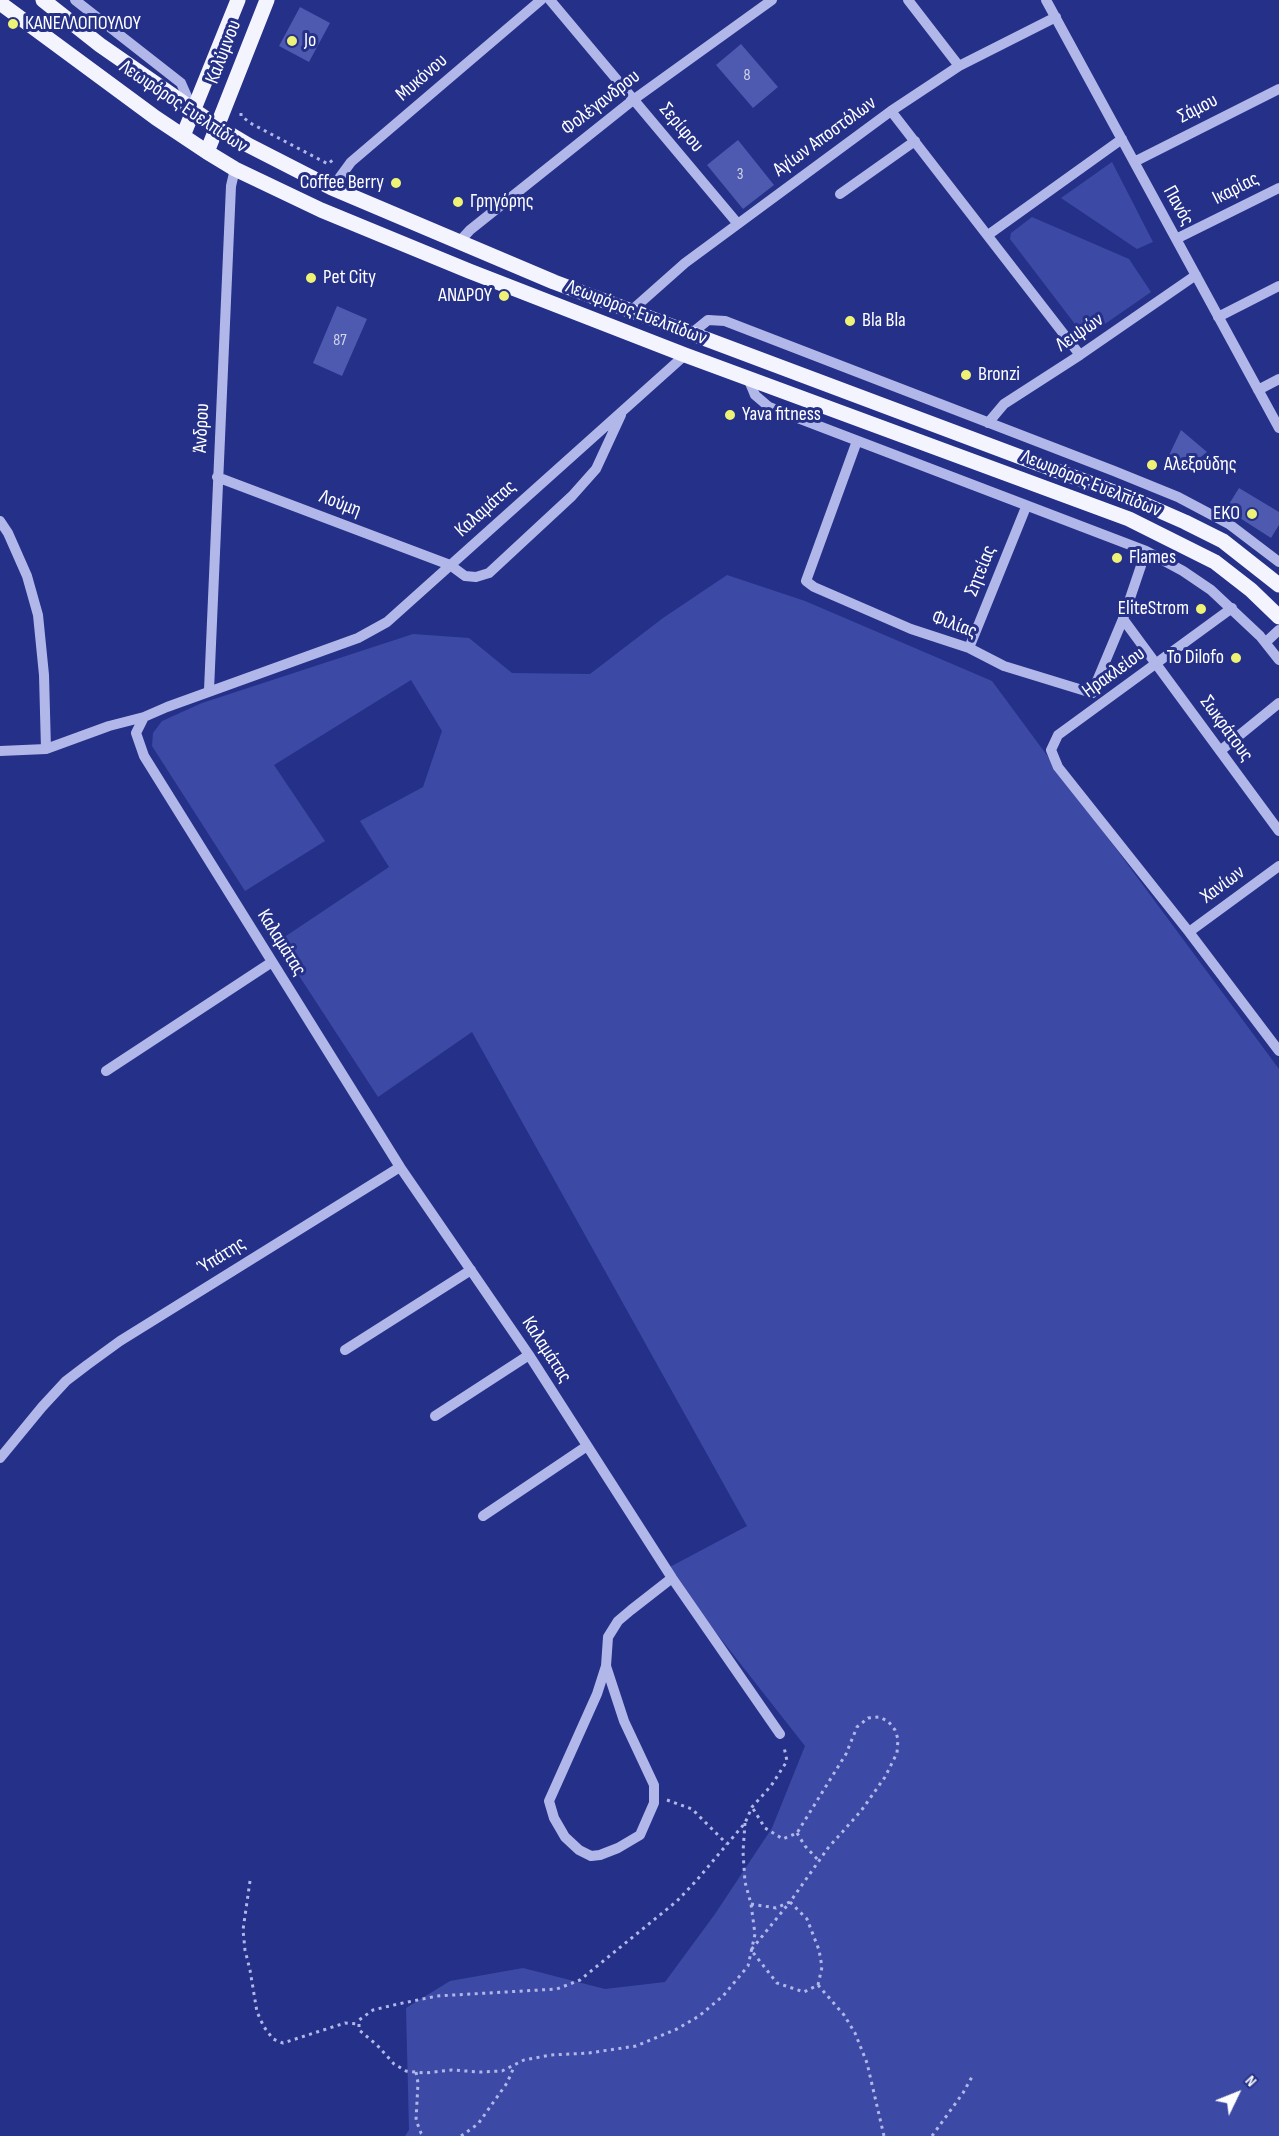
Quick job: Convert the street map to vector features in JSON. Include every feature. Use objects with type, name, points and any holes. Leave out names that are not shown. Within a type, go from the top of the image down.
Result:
[{"type":"main road","name":"Λεωφόρος Ευελπίδων","points":[[43,0],[100,45],[218,127],[332,188],[554,282],[1135,500],[1223,541],[1279,585]]},
{"type":"main road","name":"Καλύμνου","points":[[183,136],[238,0]]},
{"type":"main road","name":"Καλύμνου","points":[[207,152],[267,0]]},
{"type":"main road","name":"Λεωφόρος Ευελπίδων","points":[[0,3],[183,136],[235,169],[321,210],[469,271],[685,355],[1129,519],[1215,562],[1251,590],[1279,617]]},
{"type":"street","points":[[75,0],[181,83],[194,111]]},
{"type":"street","name":"Μυκόνου","points":[[332,188],[351,162],[541,0]]},
{"type":"street","name":"Σερίφου","points":[[550,0],[738,224]]},
{"type":"street","name":"Φολέγανδρου","points":[[459,242],[470,230],[633,100],[772,0]]},
{"type":"street","points":[[909,0],[959,66]]},
{"type":"street","name":"Πανός","points":[[1046,0],[1279,428]]},
{"type":"street","name":"Αγίων Αποστόλων","points":[[632,310],[685,263],[891,111],[959,66],[1056,17]]},
{"type":"street","name":"Σάμου","points":[[1134,162],[1279,89]]},
{"type":"street","points":[[891,111],[1080,355]]},
{"type":"street","points":[[988,235],[1122,139]]},
{"type":"street","points":[[840,194],[915,141]]},
{"type":"street","name":"Άνδρου","points":[[209,690],[231,186],[235,169]]},
{"type":"street","name":"Ικαρίας","points":[[1176,239],[1279,188]]},
{"type":"street","name":"Λειψών","points":[[988,423],[1004,404],[1196,275]]},
{"type":"street","points":[[1218,317],[1279,286]]},
{"type":"street","points":[[692,333],[708,320],[725,321],[1143,483],[1178,497],[1229,524],[1279,562]]},
{"type":"street","name":"Καλαμάτας","points":[[685,355],[394,616],[373,631],[332,648],[209,690],[144,717],[136,733],[144,756],[400,1167],[529,1355],[672,1578],[780,1734]]},
{"type":"street","points":[[748,378],[755,395],[769,407],[1146,551],[1192,578],[1232,608],[1266,642],[1279,660]]},
{"type":"street","points":[[1258,390],[1279,379]]},
{"type":"street","name":"Λούμη","points":[[218,477],[450,565],[465,576],[476,577],[489,573],[513,552],[572,496],[596,469],[622,411]]},
{"type":"street","name":"Φιλίας","points":[[857,441],[806,581],[814,587],[911,629],[969,648],[1004,666],[1092,693]]},
{"type":"street","points":[[1135,500],[1143,483]]},
{"type":"street","name":"Σητείας","points":[[969,648],[1026,507]]},
{"type":"street","points":[[0,521],[8,533],[27,576],[38,615],[44,675],[46,748]]},
{"type":"street","points":[[1104,703],[1098,701],[1092,693],[1123,619],[1146,551]]},
{"type":"street","name":"Ηρακλείου","points":[[1189,932],[1058,766],[1051,750],[1058,735],[1232,608]]},
{"type":"street","name":"Σωκράτους","points":[[1123,619],[1279,831]]},
{"type":"street","points":[[1266,642],[1279,630]]},
{"type":"street","points":[[1220,751],[1279,703]]},
{"type":"street","points":[[0,751],[46,748],[109,726],[144,717]]},
{"type":"street","name":"Χανίων","points":[[1189,932],[1279,866]]},
{"type":"street","points":[[1189,932],[1279,1051]]},
{"type":"street","points":[[106,1071],[272,962]]},
{"type":"street","name":"Ύπάτης","points":[[0,1458],[66,1381],[120,1341],[400,1167]]},
{"type":"street","points":[[345,1350],[471,1270]]},
{"type":"street","points":[[435,1416],[529,1355]]},
{"type":"street","points":[[483,1516],[587,1446]]},
{"type":"street","points":[[606,1666],[624,1721],[654,1785],[654,1803],[640,1835],[600,1855],[591,1856],[579,1850],[565,1836],[554,1818],[549,1801],[590,1711],[606,1666],[608,1637],[618,1622],[672,1578]]},
{"type":"path","points":[[240,107],[241,116],[252,124],[328,164],[338,156],[351,162]]},
{"type":"path","points":[[751,1950],[885,1777],[897,1753],[898,1739],[895,1730],[888,1721],[879,1717],[868,1718],[857,1727],[846,1754],[797,1833],[783,1839],[765,1828],[752,1807]]},
{"type":"path","points":[[745,1823],[743,1852],[745,1882],[755,1934],[748,1966],[723,1996],[699,2016],[677,2029],[636,2046],[524,2060],[502,2071],[452,2070],[425,2073],[406,2070],[394,2064],[377,2044],[359,2030],[359,2020],[373,2010],[437,1996],[557,1989],[580,1980],[677,1901],[745,1823],[752,1807],[771,1786],[787,1761],[780,1734]]},
{"type":"path","points":[[654,1794],[692,1809],[727,1844]]},
{"type":"path","points":[[797,1833],[805,1846],[819,1860]]},
{"type":"path","points":[[250,1881],[243,1930],[245,1950],[257,2012],[273,2039],[283,2043],[345,2022],[358,2024]]},
{"type":"path","points":[[751,1904],[776,1908],[790,1902]]},
{"type":"path","points":[[790,1902],[807,1920],[819,1950],[822,1967],[818,1985]]},
{"type":"path","points":[[751,1950],[777,1983],[804,1992],[818,1985]]},
{"type":"path","points":[[818,1985],[844,2015],[855,2033],[867,2063],[884,2136]]},
{"type":"path","points":[[461,2136],[478,2124],[507,2083],[514,2065]]},
{"type":"path","points":[[416,2072],[418,2083],[416,2120],[424,2136]]},
{"type":"path","points":[[932,2136],[973,2075]]},
{"type":"shaded area","points":[[1112,162],[1153,242],[1137,249],[1061,198]]},
{"type":"shaded area","points":[[1032,217],[1129,259],[1151,292],[1089,335],[1081,332],[1010,239],[1011,233]]},
{"type":"shaded area","points":[[727,575],[805,601],[992,681],[1279,1069],[1279,2136],[405,2136],[409,2130],[406,2008],[450,1981],[523,1968],[605,1989],[665,1982],[715,1914],[772,1828],[805,1746],[666,1569],[747,1526],[472,1032],[378,1097],[277,942],[389,867],[360,821],[423,787],[442,731],[411,680],[274,765],[325,841],[245,891],[152,746],[153,733],[162,721],[202,703],[413,634],[469,638],[512,673],[590,674],[663,618]]},
{"type":"building","points":[[300,7],[330,23],[309,62],[279,46]]},
{"type":"building","points":[[741,44],[778,87],[753,108],[716,65]]},
{"type":"building","points":[[738,140],[774,185],[743,209],[707,165]]},
{"type":"building","points":[[337,306],[367,319],[342,376],[313,363]]},
{"type":"building","points":[[1181,430],[1207,452],[1181,473],[1163,468]]},
{"type":"building","points":[[1239,488],[1279,512],[1279,525],[1271,538],[1226,509]]},
{"type":"place","name":"ΚΑΝΕΛΛΟΠΟΥΛΟΥ","points":[[13,24]]},
{"type":"place","name":"Jo","points":[[292,41]]},
{"type":"place","name":"Coffee Berry","points":[[396,183]]},
{"type":"place","name":"Γρηγόρης","points":[[458,202]]},
{"type":"place","name":"Pet City","points":[[311,278]]},
{"type":"place","name":"ΑΝΔΡΟΥ","points":[[504,296]]},
{"type":"place","name":"Bla Bla","points":[[850,321]]},
{"type":"place","name":"Bronzi","points":[[966,375]]},
{"type":"place","name":"Yava fitness","points":[[730,415]]},
{"type":"place","name":"Αλεξούδης","points":[[1152,465]]},
{"type":"place","name":"EKO","points":[[1252,514]]},
{"type":"place","name":"Flames","points":[[1117,558]]},
{"type":"place","name":"EliteStrom","points":[[1201,609]]},
{"type":"place","name":"To Dilofo","points":[[1236,658]]}]
